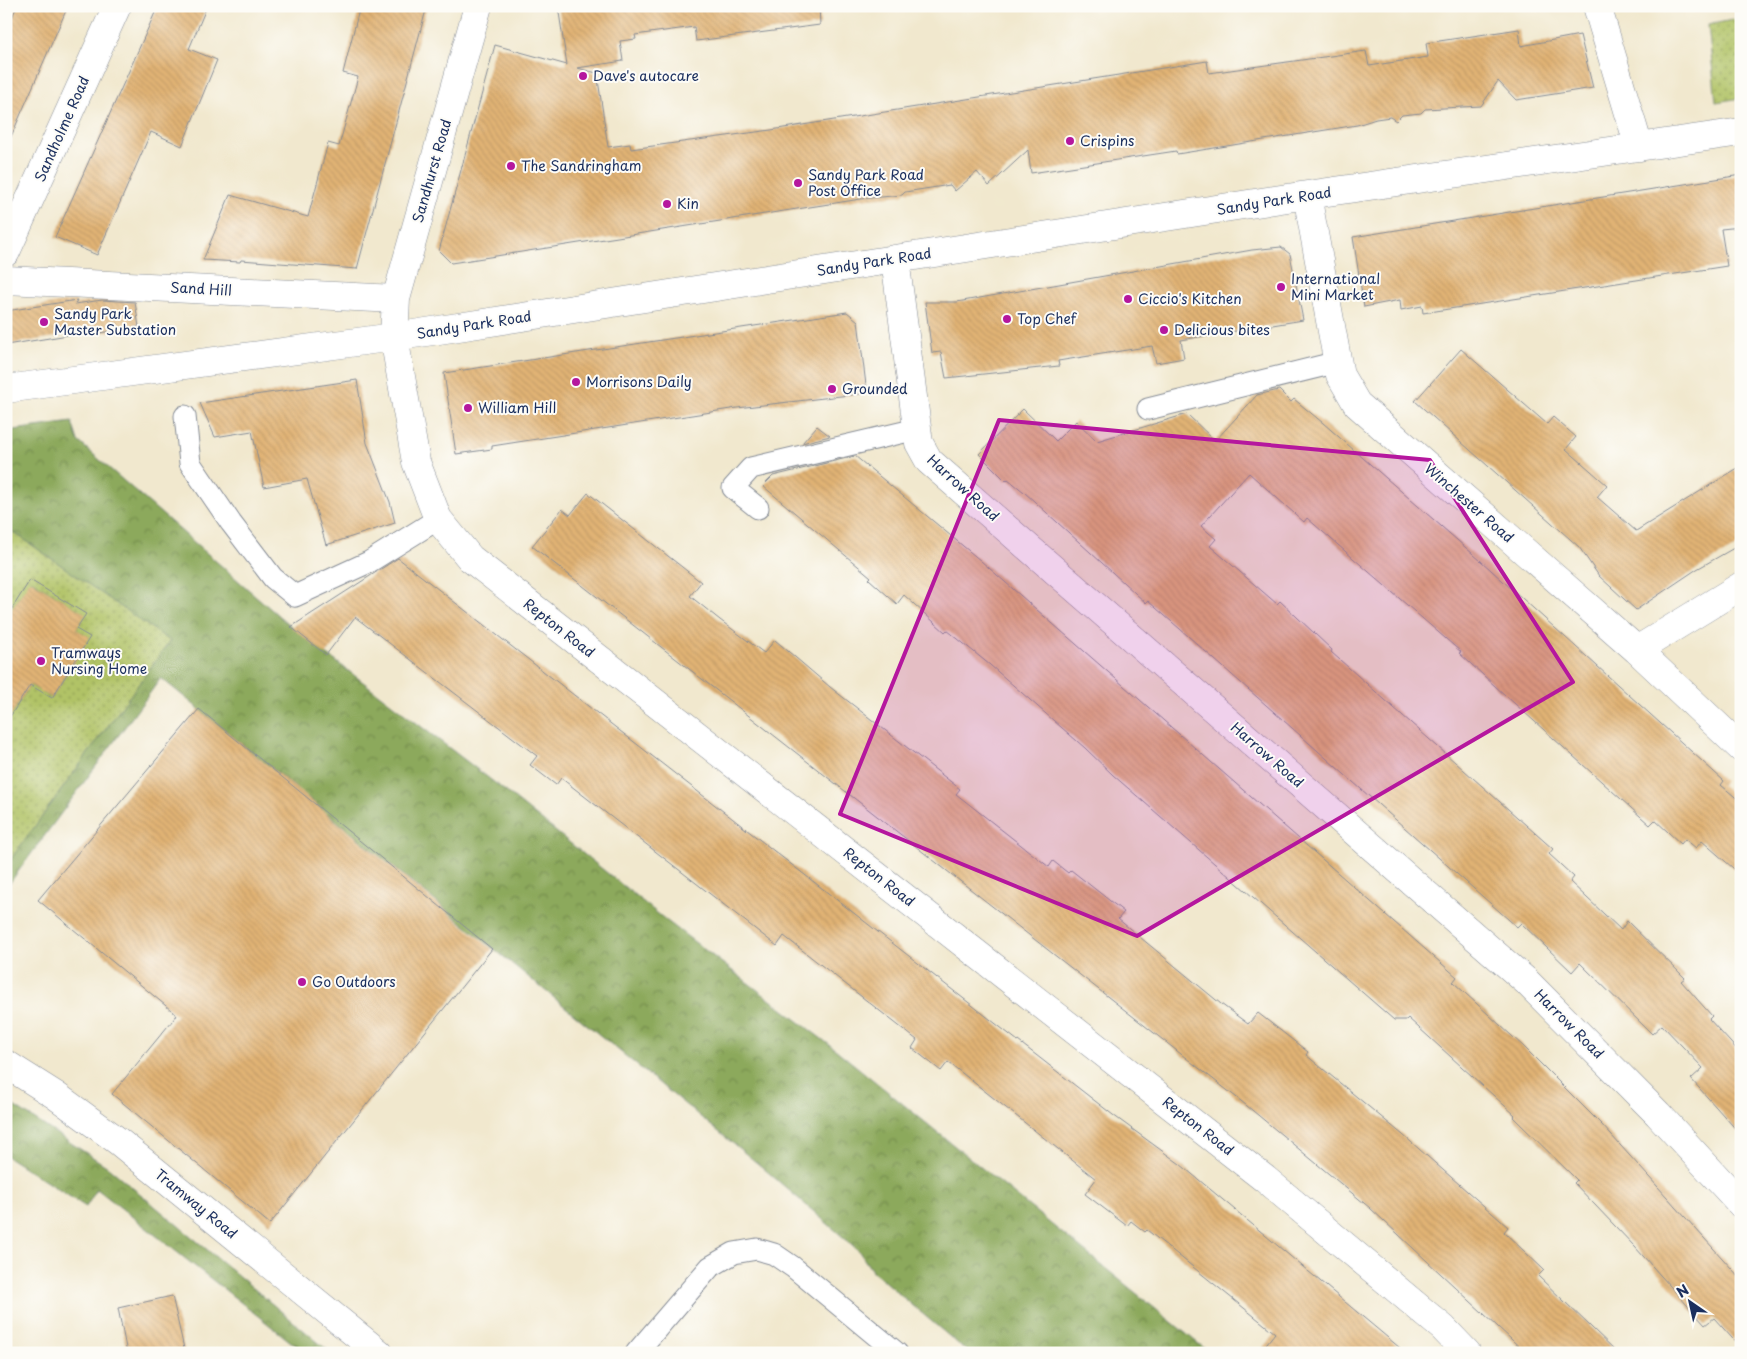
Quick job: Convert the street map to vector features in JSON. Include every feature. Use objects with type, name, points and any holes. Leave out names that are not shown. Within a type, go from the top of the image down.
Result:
[{"type":"street","name":"Sandholme Road","points":[[6,252],[117,6]]},
{"type":"street","name":"Sandhurst Road","points":[[394,337],[396,299],[478,6]]},
{"type":"street","points":[[1597,6],[1639,147]]},
{"type":"street","name":"Sandy Park Road","points":[[6,389],[394,337],[1307,195],[1741,132]]},
{"type":"street","name":"Winchester Road","points":[[1307,195],[1340,375],[1357,404],[1637,650],[1741,748]]},
{"type":"street","name":"Harrow Road","points":[[895,259],[919,444],[930,461],[1526,981],[1658,1114],[1741,1204]]},
{"type":"street","name":"Sand Hill","points":[[6,280],[396,299]]},
{"type":"street","name":"Repton Road","points":[[394,337],[416,462],[438,519],[470,558],[1265,1178],[1443,1328],[1467,1353]]},
{"type":"street","points":[[1637,650],[1741,586]]},
{"type":"street","name":"Tramway Road","points":[[6,1064],[55,1095],[118,1141],[379,1353]]},
{"type":"lane","points":[[1148,409],[1338,362]]},
{"type":"lane","points":[[184,416],[190,463],[231,523],[273,578],[295,596],[369,562],[438,519]]},
{"type":"lane","points":[[758,508],[733,488],[751,468],[917,429]]},
{"type":"lane","points":[[636,1353],[710,1267],[734,1253],[757,1249],[774,1254],[793,1267],[897,1353]]},
{"type":"highlighted area","points":[[999,420],[1430,460],[1573,682],[1137,936],[840,814]]},
{"type":"green space","points":[[1737,19],[1741,42],[1741,98],[1716,102],[1708,25]]},
{"type":"green space","points":[[72,422],[78,441],[295,630],[499,786],[667,921],[835,1049],[1210,1353],[969,1353],[872,1271],[858,1250],[762,1167],[161,678],[6,888],[6,866],[170,641],[6,527],[6,431]]},
{"type":"green space","points":[[6,527],[171,640],[6,866],[6,723],[30,685],[52,698],[89,637],[76,629],[85,614],[31,580],[6,618]]},
{"type":"green space","points":[[6,1101],[108,1167],[331,1353],[305,1353],[97,1189],[86,1207],[6,1156]]},
{"type":"building","points":[[17,6],[68,6],[6,148],[6,31]]},
{"type":"building","points":[[158,6],[207,6],[189,49],[217,60],[182,146],[151,132],[97,255],[55,237]]},
{"type":"building","points":[[360,6],[427,6],[357,269],[241,260],[240,262],[203,260],[230,195],[308,217],[328,143],[339,146],[358,77],[343,73]]},
{"type":"building","points":[[558,6],[819,6],[820,25],[696,41],[694,27],[635,35],[636,39],[620,41],[623,61],[577,68],[597,73],[608,147],[630,144],[631,149],[771,130],[1207,61],[1209,73],[1366,51],[1369,66],[1428,57],[1426,43],[1519,29],[1521,46],[1580,35],[1593,88],[1516,100],[1498,81],[1481,106],[1425,109],[1421,113],[1402,115],[1396,121],[1390,117],[1357,125],[1177,154],[1176,151],[1031,173],[1028,150],[989,186],[977,172],[955,191],[950,185],[905,192],[902,195],[861,199],[451,263],[439,251],[495,45],[567,65]]},
{"type":"building","points":[[1741,175],[1741,227],[1721,229],[1727,266],[1423,313],[1422,306],[1401,310],[1400,300],[1364,307],[1353,237]]},
{"type":"building","points":[[1281,247],[1290,254],[1303,320],[1181,340],[1184,358],[1156,363],[1152,346],[1058,361],[1059,366],[946,378],[941,352],[932,353],[925,302],[957,302],[1252,250]]},
{"type":"building","name":"Sandy Park Master Substation","points":[[77,300],[75,304],[102,300],[135,302],[139,327],[93,334],[93,331],[6,345],[6,311]]},
{"type":"building","points":[[847,312],[858,321],[867,393],[737,408],[492,446],[492,449],[456,454],[444,373]]},
{"type":"building","points":[[1461,349],[1547,424],[1553,417],[1576,437],[1566,449],[1607,485],[1597,497],[1636,531],[1741,466],[1741,544],[1697,569],[1636,610],[1599,576],[1579,547],[1415,401]]},
{"type":"building","points":[[357,380],[367,443],[390,502],[395,523],[326,545],[307,479],[264,487],[252,431],[215,437],[200,403]]},
{"type":"building","points":[[1279,390],[1291,402],[1294,399],[1323,423],[1481,561],[1724,781],[1721,785],[1741,802],[1741,875],[1702,841],[1696,848],[1685,839],[1681,844],[1655,820],[1650,825],[1459,653],[1461,652],[1307,518],[1304,522],[1249,473],[1201,526],[1216,539],[1210,546],[1277,604],[1280,601],[1332,650],[1331,652],[1553,849],[1549,854],[1574,877],[1570,882],[1621,930],[1627,921],[1685,978],[1681,981],[1712,1016],[1709,1019],[1741,1054],[1741,1135],[1691,1079],[1703,1068],[1662,1025],[1652,1034],[1580,963],[1572,972],[1521,923],[1517,927],[1148,601],[1146,603],[1024,492],[1008,479],[1006,481],[979,454],[1023,409],[1056,441],[1076,421],[1097,441],[1187,414],[1215,441],[1257,395]]},
{"type":"building","points":[[817,426],[830,436],[802,443]]},
{"type":"building","points":[[855,456],[981,561],[1457,977],[1453,982],[1524,1047],[1602,1125],[1741,1279],[1741,1348],[1714,1318],[1705,1325],[1574,1183],[1577,1180],[1513,1117],[1515,1115],[1408,1018],[1406,1020],[1394,1020],[990,665],[947,630],[945,632],[904,595],[897,604],[869,579],[871,577],[763,486],[773,476]]},
{"type":"building","points":[[588,493],[701,582],[690,596],[720,620],[764,653],[775,640],[830,687],[960,789],[956,794],[1049,867],[1053,861],[1068,873],[1071,870],[1124,912],[1118,919],[1221,1004],[1248,1024],[1258,1013],[1308,1052],[1306,1055],[1403,1135],[1508,1227],[1504,1232],[1544,1270],[1538,1276],[1618,1353],[1526,1353],[1370,1208],[1241,1101],[532,546],[562,509],[570,515]]},
{"type":"building","points":[[398,558],[1113,1115],[1180,1164],[1406,1353],[1259,1353],[1275,1333],[1147,1230],[1145,1232],[1131,1221],[1127,1226],[1085,1194],[1096,1179],[948,1062],[941,1071],[912,1048],[917,1040],[784,936],[777,946],[561,778],[556,785],[530,765],[537,756],[355,617],[326,655],[291,627]]},
{"type":"building","name":"Tramways Nursing Home","points":[[30,580],[86,614],[76,629],[90,637],[52,698],[30,685],[6,723],[6,618]]},
{"type":"building","name":"Go Outdoors","points":[[199,709],[492,949],[270,1224],[112,1094],[177,1015],[38,900]]},
{"type":"building","points":[[172,1296],[185,1353],[127,1353],[118,1308]]},
{"type":"place","name":"Dave's autocare","points":[[583,76]]},
{"type":"place","name":"Crispins","points":[[1070,141]]},
{"type":"place","name":"The Sandringham","points":[[511,166]]},
{"type":"place","name":"Sandy Park Road Post Office","points":[[798,183]]},
{"type":"place","name":"Kin","points":[[667,204]]},
{"type":"place","name":"International Mini Market","points":[[1281,287]]},
{"type":"place","name":"Ciccio's Kitchen","points":[[1128,299]]},
{"type":"place","name":"Top Chef","points":[[1007,319]]},
{"type":"place","name":"Sandy Park Master Substation","points":[[44,322]]},
{"type":"place","name":"Delicious bites","points":[[1164,330]]},
{"type":"place","name":"Morrisons Daily","points":[[576,382]]},
{"type":"place","name":"Grounded","points":[[832,389]]},
{"type":"place","name":"William Hill","points":[[468,408]]},
{"type":"place","name":"Tramways Nursing Home","points":[[41,661]]},
{"type":"place","name":"Go Outdoors","points":[[302,982]]}]
